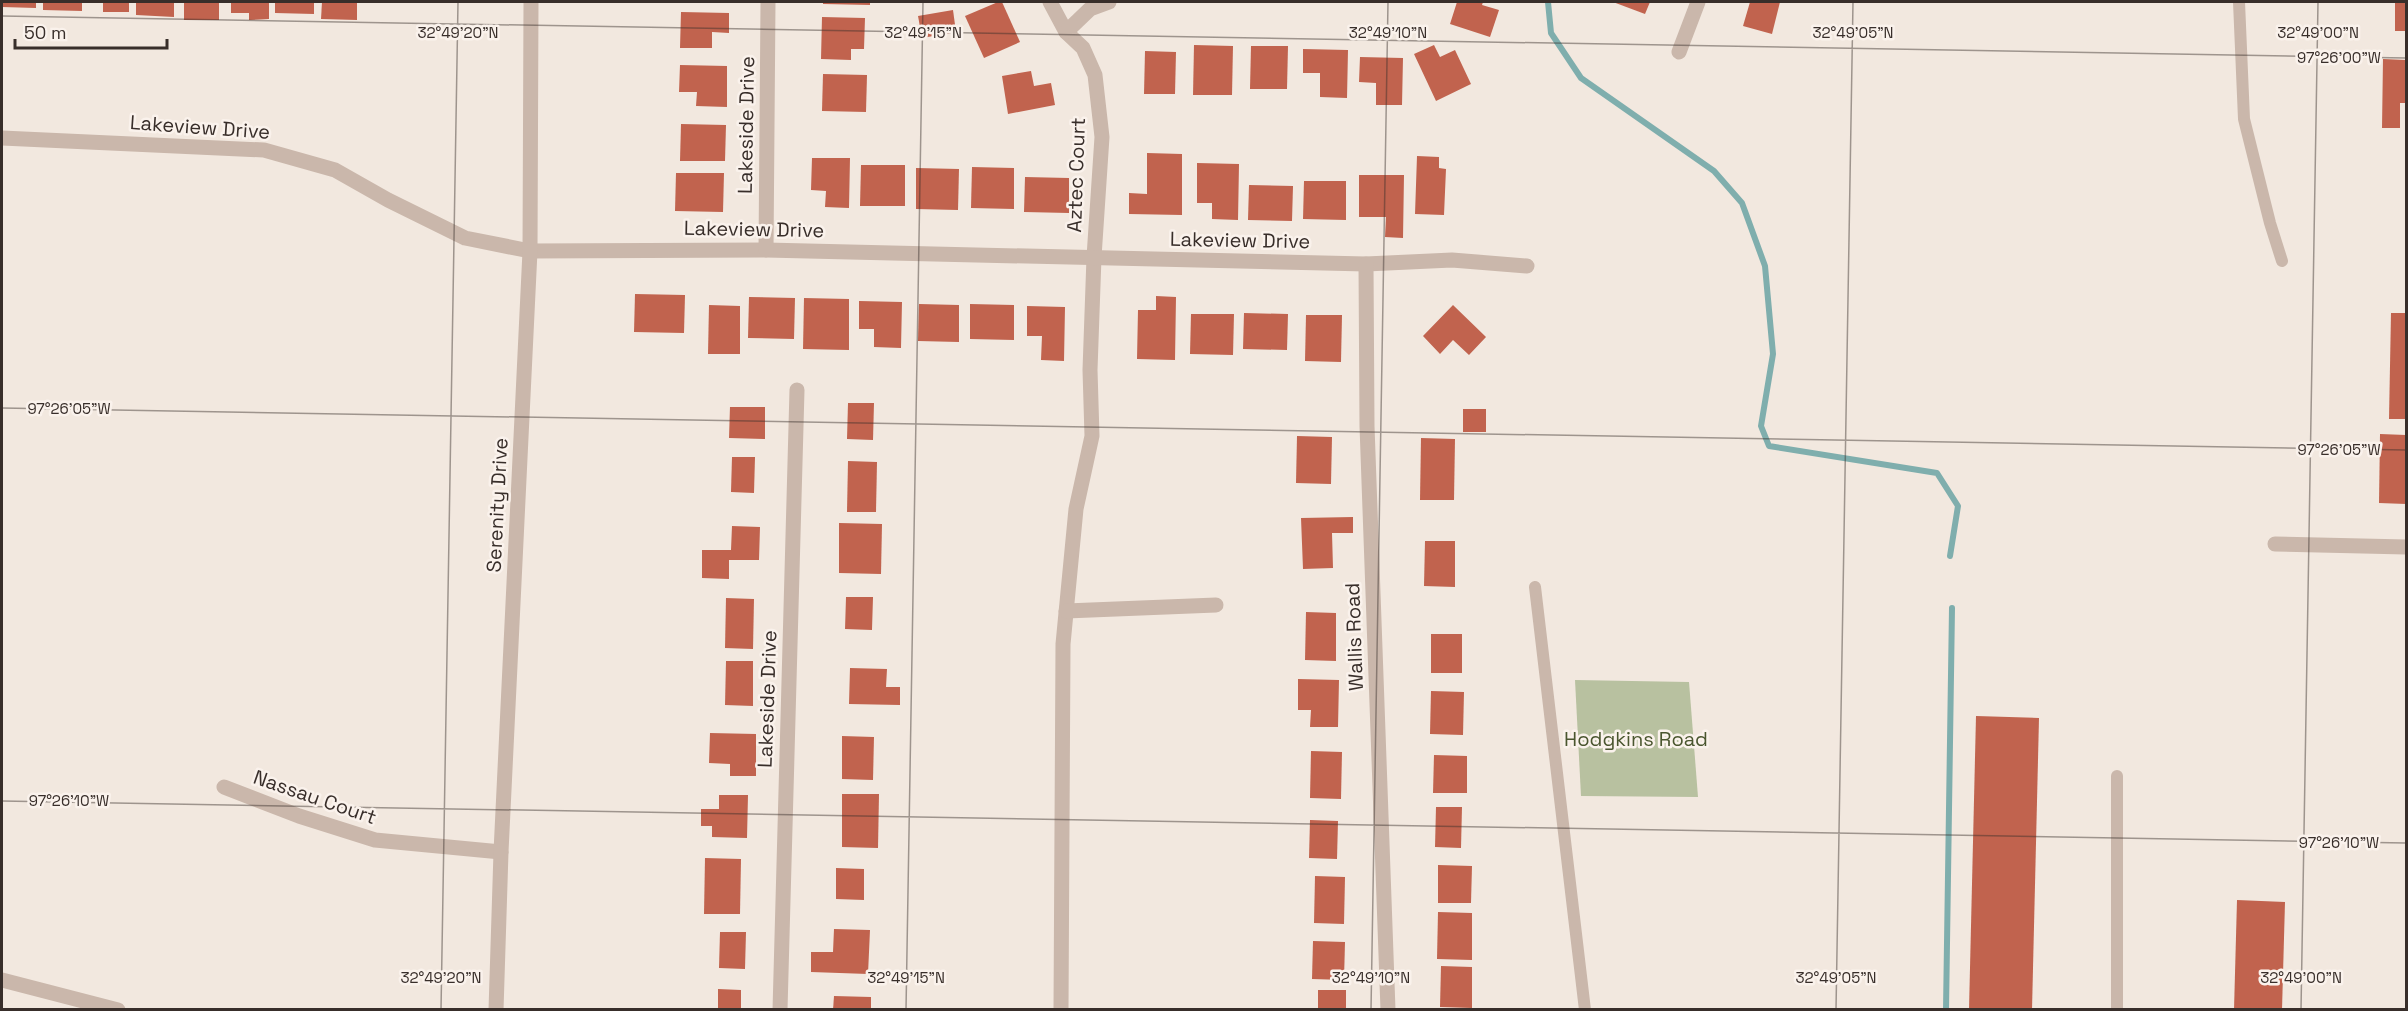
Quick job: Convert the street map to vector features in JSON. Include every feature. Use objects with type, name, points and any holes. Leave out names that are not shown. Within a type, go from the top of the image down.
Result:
[{"type":"street","name":"Serenity Drive","points":[[496,1010],[501,852],[530,251],[531,2]]},
{"type":"street","name":"Lakeside Drive","points":[[766,250],[768,2]]},
{"type":"street","name":"Aztec Court","points":[[1050,2],[1066,32],[1083,48],[1095,75],[1102,136],[1090,370],[1092,436],[1076,509],[1063,644],[1061,1010]]},
{"type":"street","points":[[1066,32],[1090,9],[1109,2]]},
{"type":"street","points":[[1679,52],[1698,2]]},
{"type":"street","name":"Lakeview Drive","points":[[2,138],[264,150],[335,170],[388,200],[465,238],[530,251],[766,250],[1366,264],[1452,260],[1527,266]]},
{"type":"street","name":"Wallis Road","points":[[1366,264],[1367,426],[1388,1010]]},
{"type":"street","name":"Lakeside Drive","points":[[780,1010],[797,390]]},
{"type":"street","points":[[2275,544],[2406,547]]},
{"type":"street","points":[[1066,611],[1216,605]]},
{"type":"street","name":"Nassau Court","points":[[224,787],[299,816],[375,840],[501,852]]},
{"type":"street","points":[[2,980],[118,1010]]},
{"type":"lane","points":[[2239,2],[2244,119],[2282,261]]},
{"type":"lane","points":[[1535,587],[1585,1010]]},
{"type":"lane","points":[[2116,1010],[2117,776]]},
{"type":"green space","name":"Hodgkins Road","points":[[1575,680],[1689,682],[1698,797],[1581,796]]},
{"type":"building","points":[[2,2],[36,2],[36,8],[2,7]]},
{"type":"building","points":[[43,2],[82,2],[82,11],[43,10]]},
{"type":"building","points":[[103,2],[129,2],[129,12],[103,12]]},
{"type":"building","points":[[136,2],[174,2],[174,17],[136,15]]},
{"type":"building","points":[[184,2],[219,2],[219,20],[184,20]]},
{"type":"building","points":[[231,2],[269,2],[269,19],[249,20],[249,13],[231,13]]},
{"type":"building","points":[[275,2],[314,2],[314,14],[275,13]]},
{"type":"building","points":[[322,2],[357,2],[357,20],[321,19]]},
{"type":"building","points":[[823,2],[870,2],[870,5],[823,4]]},
{"type":"building","points":[[1002,2],[1020,42],[984,58],[965,16]]},
{"type":"building","points":[[1457,2],[1483,2],[1482,5],[1499,10],[1490,37],[1450,24]]},
{"type":"building","points":[[1613,2],[1650,2],[1645,14]]},
{"type":"building","points":[[1750,2],[1780,2],[1772,34],[1743,26]]},
{"type":"building","points":[[2395,2],[2406,2],[2406,31],[2395,31]]},
{"type":"building","points":[[953,10],[956,32],[922,38],[918,16]]},
{"type":"building","points":[[681,12],[729,13],[729,33],[712,32],[712,48],[680,48]]},
{"type":"building","points":[[822,17],[865,18],[864,49],[851,49],[851,60],[821,59]]},
{"type":"building","points":[[1194,45],[1233,46],[1232,95],[1193,95]]},
{"type":"building","points":[[1434,45],[1440,57],[1455,50],[1471,84],[1436,101],[1414,54]]},
{"type":"building","points":[[1251,46],[1288,46],[1287,89],[1250,89]]},
{"type":"building","points":[[1303,49],[1348,50],[1347,98],[1320,97],[1320,73],[1303,73]]},
{"type":"building","points":[[1145,51],[1176,52],[1175,94],[1144,94]]},
{"type":"building","points":[[1360,57],[1403,58],[1402,105],[1376,105],[1376,83],[1359,82]]},
{"type":"building","points":[[2383,59],[2406,60],[2406,103],[2400,103],[2400,128],[2382,128]]},
{"type":"building","points":[[680,65],[727,66],[727,107],[696,106],[697,92],[679,92]]},
{"type":"building","points":[[1031,71],[1034,86],[1051,83],[1055,105],[1008,114],[1002,76]]},
{"type":"building","points":[[823,74],[867,75],[866,112],[822,111]]},
{"type":"building","points":[[681,124],[726,125],[725,161],[680,161]]},
{"type":"building","points":[[1147,153],[1182,154],[1182,215],[1129,214],[1129,193],[1147,194]]},
{"type":"building","points":[[1417,156],[1439,157],[1439,168],[1446,169],[1444,215],[1415,214]]},
{"type":"building","points":[[812,158],[850,158],[849,208],[825,207],[826,191],[811,190]]},
{"type":"building","points":[[1197,163],[1239,164],[1238,220],[1212,219],[1212,203],[1197,203]]},
{"type":"building","points":[[861,165],[905,165],[905,206],[860,206]]},
{"type":"building","points":[[972,167],[1014,168],[1014,209],[971,208]]},
{"type":"building","points":[[916,168],[959,169],[958,210],[916,209]]},
{"type":"building","points":[[676,173],[724,173],[723,212],[675,211]]},
{"type":"building","points":[[1359,175],[1404,175],[1403,238],[1385,237],[1386,217],[1359,217]]},
{"type":"building","points":[[1025,177],[1069,178],[1069,213],[1024,212]]},
{"type":"building","points":[[1304,181],[1346,181],[1346,220],[1303,219]]},
{"type":"building","points":[[1249,185],[1293,186],[1292,221],[1248,220]]},
{"type":"building","points":[[635,294],[685,295],[684,333],[634,332]]},
{"type":"building","points":[[1156,296],[1176,297],[1175,360],[1137,359],[1138,310],[1156,310]]},
{"type":"building","points":[[749,297],[795,298],[794,339],[748,338]]},
{"type":"building","points":[[804,298],[849,299],[849,350],[803,349]]},
{"type":"building","points":[[859,301],[902,302],[901,348],[874,347],[874,329],[859,329]]},
{"type":"building","points":[[919,304],[959,305],[959,342],[918,341]]},
{"type":"building","points":[[970,304],[1014,305],[1014,340],[970,339]]},
{"type":"building","points":[[709,305],[740,306],[740,354],[708,354]]},
{"type":"building","points":[[1453,305],[1486,337],[1469,355],[1453,340],[1440,354],[1423,336]]},
{"type":"building","points":[[1027,306],[1065,307],[1064,361],[1041,360],[1042,336],[1027,336]]},
{"type":"building","points":[[1244,313],[1288,314],[1287,350],[1243,349]]},
{"type":"building","points":[[2391,313],[2406,313],[2406,419],[2389,419]]},
{"type":"building","points":[[1191,314],[1234,314],[1233,355],[1190,354]]},
{"type":"building","points":[[1306,315],[1342,315],[1341,362],[1305,361]]},
{"type":"building","points":[[848,403],[874,403],[873,440],[847,439]]},
{"type":"building","points":[[730,407],[765,407],[765,439],[729,438]]},
{"type":"building","points":[[1463,409],[1486,409],[1486,432],[1463,432]]},
{"type":"building","points":[[2380,434],[2406,435],[2406,504],[2379,503]]},
{"type":"building","points":[[1297,436],[1332,437],[1331,484],[1296,483]]},
{"type":"building","points":[[1421,438],[1455,439],[1454,500],[1420,500]]},
{"type":"building","points":[[732,457],[755,457],[754,493],[731,492]]},
{"type":"building","points":[[848,461],[877,462],[876,512],[847,512]]},
{"type":"building","points":[[1353,517],[1353,533],[1332,533],[1333,568],[1303,569],[1301,518]]},
{"type":"building","points":[[839,523],[882,524],[881,574],[839,573]]},
{"type":"building","points":[[732,526],[760,527],[759,560],[729,560],[729,579],[702,578],[702,550],[731,550]]},
{"type":"building","points":[[1425,541],[1455,541],[1455,587],[1424,586]]},
{"type":"building","points":[[846,597],[873,597],[872,630],[845,629]]},
{"type":"building","points":[[726,598],[754,599],[753,649],[725,648]]},
{"type":"building","points":[[1306,612],[1336,613],[1336,661],[1305,660]]},
{"type":"building","points":[[1431,634],[1462,634],[1462,673],[1431,673]]},
{"type":"building","points":[[726,661],[753,661],[753,706],[725,705]]},
{"type":"building","points":[[850,668],[887,669],[886,687],[900,687],[900,705],[849,704]]},
{"type":"building","points":[[1298,679],[1339,680],[1338,727],[1310,727],[1311,710],[1298,710]]},
{"type":"building","points":[[1431,691],[1464,692],[1463,735],[1430,734]]},
{"type":"building","points":[[1976,716],[2039,718],[2032,1010],[1969,1010]]},
{"type":"building","points":[[710,733],[756,734],[756,776],[730,776],[730,764],[709,763]]},
{"type":"building","points":[[842,736],[874,737],[873,780],[842,779]]},
{"type":"building","points":[[1311,751],[1342,752],[1341,799],[1310,798]]},
{"type":"building","points":[[1434,755],[1467,756],[1467,793],[1433,793]]},
{"type":"building","points":[[842,794],[879,794],[878,848],[842,847]]},
{"type":"building","points":[[719,795],[748,795],[747,838],[712,837],[712,826],[701,826],[701,809],[719,809]]},
{"type":"building","points":[[1436,807],[1462,807],[1461,848],[1435,847]]},
{"type":"building","points":[[1310,820],[1338,821],[1337,859],[1309,858]]},
{"type":"building","points":[[705,858],[741,859],[740,914],[704,914]]},
{"type":"building","points":[[1438,865],[1472,866],[1471,903],[1438,903]]},
{"type":"building","points":[[836,868],[864,869],[864,900],[836,899]]},
{"type":"building","points":[[1315,876],[1345,877],[1344,924],[1314,923]]},
{"type":"building","points":[[2237,900],[2285,902],[2282,1010],[2234,1010]]},
{"type":"building","points":[[1438,912],[1472,913],[1472,960],[1437,959]]},
{"type":"building","points":[[834,929],[870,930],[868,974],[811,972],[811,952],[833,952]]},
{"type":"building","points":[[720,932],[746,932],[745,969],[719,968]]},
{"type":"building","points":[[1313,941],[1345,942],[1344,980],[1312,979]]},
{"type":"building","points":[[1441,966],[1472,967],[1472,1008],[1440,1007]]},
{"type":"building","points":[[718,989],[741,990],[741,1010],[718,1010]]},
{"type":"building","points":[[1318,990],[1346,990],[1346,1010],[1318,1010]]},
{"type":"building","points":[[834,996],[871,997],[871,1010],[833,1010]]},
{"type":"waterway","points":[[1548,2],[1551,33],[1581,78],[1714,171],[1742,203],[1765,266],[1773,354],[1761,426],[1769,446],[1937,473],[1958,506],[1950,556]]},
{"type":"waterway","points":[[1946,1010],[1952,608]]}]
